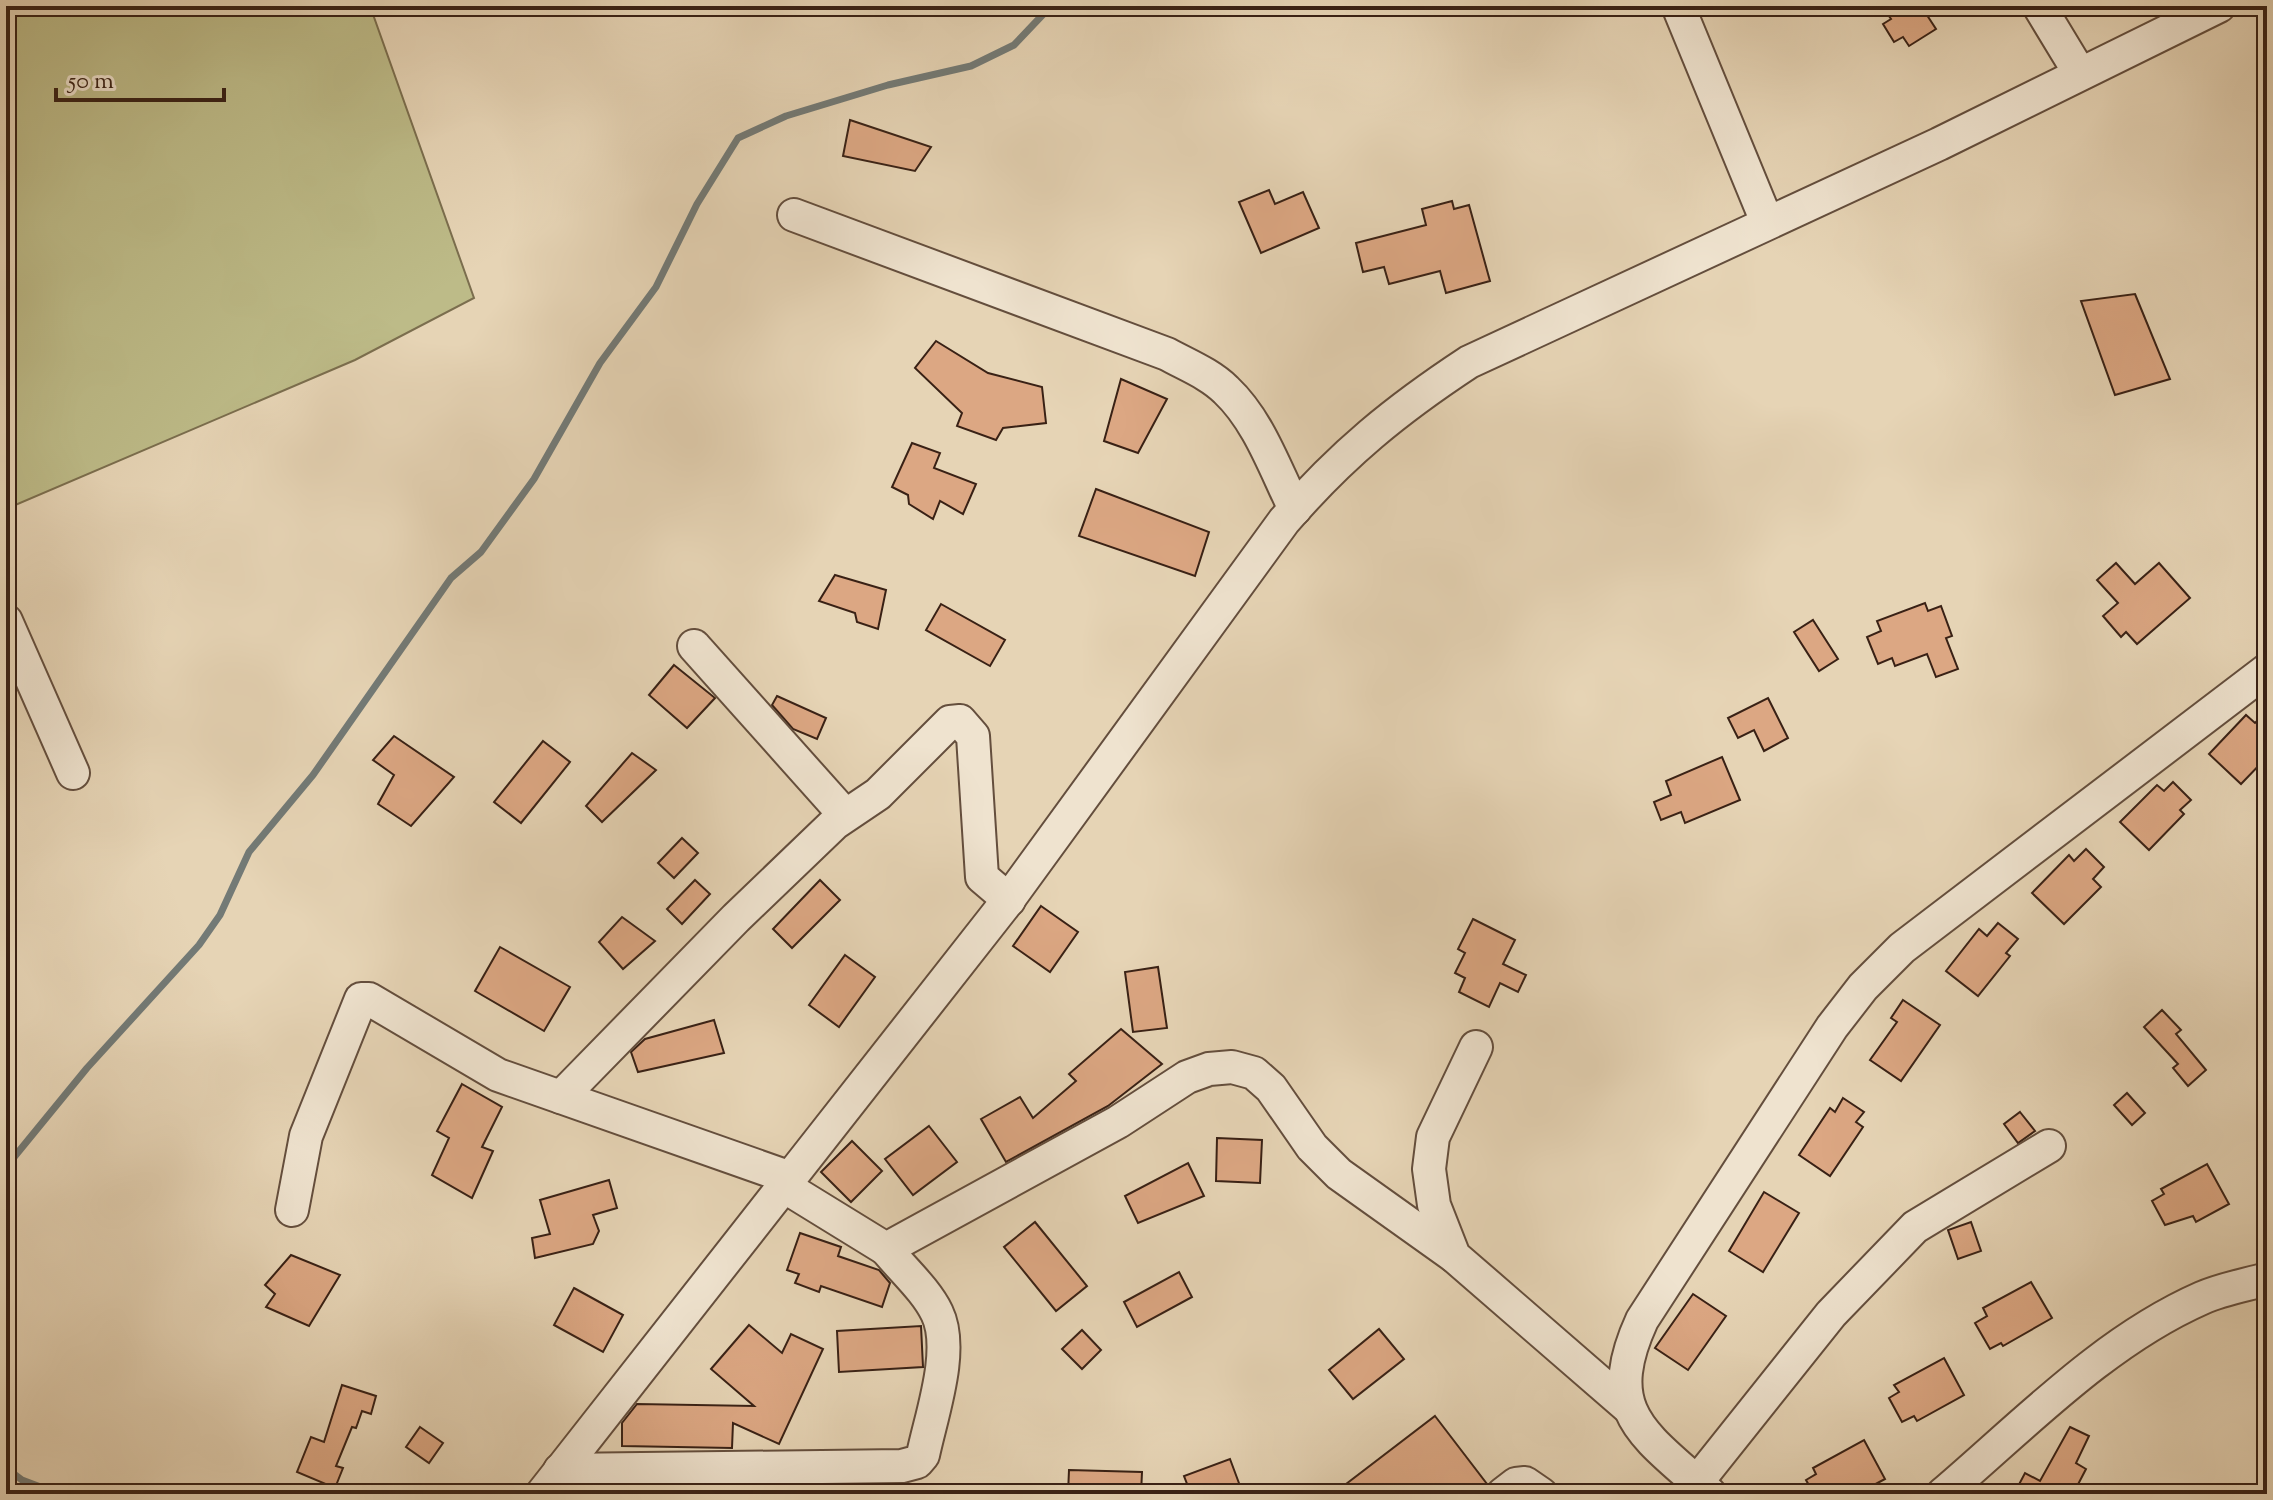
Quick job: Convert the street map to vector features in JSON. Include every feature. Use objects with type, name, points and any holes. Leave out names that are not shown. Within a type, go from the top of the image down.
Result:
[{"type":"street","points":[[1678,6],[1767,222]]},
{"type":"street","points":[[2039,6],[2079,72]]},
{"type":"street","points":[[551,1482],[1009,900],[1326,471],[1371,433],[1469,362],[1939,144],[2079,72],[2219,6]]},
{"type":"street","points":[[794,215],[1167,354],[1198,370],[1225,389],[1246,414],[1295,509]]},
{"type":"street","points":[[6,621],[73,773]]},
{"type":"street","points":[[694,646],[845,815]]},
{"type":"street","points":[[2049,1146],[1915,1227],[1831,1314],[1704,1488],[1640,1429],[1628,1407],[1623,1380],[1629,1350],[1642,1320],[1832,1027],[1863,987],[1902,948],[2267,670]]},
{"type":"street","points":[[561,1097],[736,918],[845,815],[878,794],[950,722],[960,721],[973,736],[982,877],[1009,900]]},
{"type":"street","points":[[292,1210],[306,1136],[361,999],[369,999],[498,1075],[785,1181],[886,1249],[936,1310],[943,1326],[945,1351],[923,1455],[917,1462],[902,1466],[551,1482]]},
{"type":"street","points":[[1454,1256],[1434,1205],[1429,1169],[1433,1137],[1476,1047]]},
{"type":"street","points":[[886,1249],[1118,1122],[1187,1077],[1209,1069],[1232,1067],[1254,1073],[1271,1088],[1312,1147],[1339,1174],[1454,1256],[1628,1407]]},
{"type":"street","points":[[1943,1494],[2104,1357],[2149,1326],[2204,1297],[2267,1279]]},
{"type":"street","points":[[1503,1494],[1516,1484],[1525,1483],[1541,1494]]},
{"type":"shaded area","points":[[6,6],[370,6],[474,298],[355,360],[6,509]]},
{"type":"building","points":[[1882,6],[1921,6],[1936,29],[1909,46],[1903,37],[1894,42],[1883,24],[1891,19]]},
{"type":"building","points":[[850,120],[931,147],[915,171],[843,156]]},
{"type":"building","points":[[1269,190],[1275,204],[1303,192],[1319,228],[1261,253],[1239,202]]},
{"type":"building","points":[[1452,201],[1454,209],[1469,205],[1490,281],[1446,293],[1440,271],[1389,284],[1384,267],[1363,272],[1356,243],[1426,225],[1422,209]]},
{"type":"building","points":[[2135,294],[2170,379],[2115,395],[2081,301]]},
{"type":"building","points":[[936,341],[988,373],[1042,387],[1046,423],[1003,428],[996,440],[957,426],[962,413],[915,368]]},
{"type":"building","points":[[1121,379],[1167,399],[1138,453],[1104,441]]},
{"type":"building","points":[[912,443],[940,453],[934,468],[976,484],[963,514],[940,501],[933,519],[909,504],[908,495],[892,487]]},
{"type":"building","points":[[1096,489],[1209,532],[1195,576],[1079,536]]},
{"type":"building","points":[[2116,563],[2135,584],[2159,563],[2190,598],[2137,644],[2126,632],[2121,637],[2103,616],[2118,603],[2097,580]]},
{"type":"building","points":[[835,575],[886,590],[878,629],[857,622],[855,613],[819,601]]},
{"type":"building","points":[[1925,603],[1928,611],[1941,606],[1952,636],[1946,638],[1958,669],[1936,677],[1927,654],[1895,666],[1892,658],[1878,664],[1867,637],[1881,631],[1877,621]]},
{"type":"building","points":[[941,604],[1005,640],[990,666],[926,630]]},
{"type":"building","points":[[1813,620],[1838,659],[1819,671],[1794,632]]},
{"type":"building","points":[[674,665],[715,698],[687,728],[649,695]]},
{"type":"building","points":[[777,696],[826,718],[817,739],[793,729],[772,705]]},
{"type":"building","points":[[1768,698],[1788,738],[1764,751],[1754,730],[1738,738],[1728,718]]},
{"type":"building","points":[[2267,711],[2267,757],[2241,784],[2209,754],[2246,715],[2255,723]]},
{"type":"building","points":[[394,736],[454,777],[411,826],[378,804],[394,775],[373,760]]},
{"type":"building","points":[[543,741],[570,762],[521,823],[494,802]]},
{"type":"building","points":[[632,753],[656,770],[602,822],[586,806]]},
{"type":"building","points":[[1722,757],[1740,800],[1685,823],[1681,812],[1661,820],[1654,802],[1671,795],[1666,781]]},
{"type":"building","points":[[2173,782],[2191,800],[2180,810],[2184,814],[2149,850],[2120,822],[2157,785],[2164,791]]},
{"type":"building","points":[[682,838],[698,853],[674,878],[658,863]]},
{"type":"building","points":[[2086,849],[2104,867],[2093,879],[2101,887],[2064,924],[2032,893],[2069,855],[2074,861]]},
{"type":"building","points":[[695,880],[710,894],[682,924],[667,909]]},
{"type":"building","points":[[820,880],[840,900],[792,948],[773,929]]},
{"type":"building","points":[[1041,906],[1078,932],[1050,972],[1013,946]]},
{"type":"building","points":[[622,917],[655,941],[623,969],[599,942]]},
{"type":"building","points":[[1473,919],[1515,940],[1503,964],[1526,975],[1518,992],[1500,983],[1489,1007],[1459,992],[1465,978],[1455,973],[1465,953],[1458,949]]},
{"type":"building","points":[[1998,923],[2018,939],[2006,953],[2010,956],[1978,996],[1946,971],[1979,929],[1987,936]]},
{"type":"building","points":[[500,947],[570,987],[544,1031],[475,991]]},
{"type":"building","points":[[845,955],[875,977],[839,1027],[809,1005]]},
{"type":"building","points":[[1158,967],[1167,1028],[1133,1032],[1125,972]]},
{"type":"building","points":[[1903,1000],[1940,1025],[1901,1081],[1870,1060],[1897,1022],[1891,1018]]},
{"type":"building","points":[[2162,1010],[2181,1030],[2176,1034],[2206,1070],[2188,1086],[2173,1068],[2178,1064],[2144,1027]]},
{"type":"building","points":[[714,1020],[724,1053],[638,1072],[631,1052],[645,1039]]},
{"type":"building","points":[[1121,1029],[1162,1064],[1108,1106],[1006,1162],[981,1119],[1020,1097],[1033,1118],[1076,1081],[1069,1074]]},
{"type":"building","points":[[462,1084],[502,1107],[482,1147],[493,1151],[472,1198],[432,1175],[449,1138],[437,1131]]},
{"type":"building","points":[[2127,1093],[2145,1113],[2132,1125],[2114,1105]]},
{"type":"building","points":[[1843,1098],[1864,1112],[1856,1122],[1863,1127],[1830,1176],[1799,1155],[1830,1108],[1835,1112]]},
{"type":"building","points":[[2020,1112],[2035,1131],[2018,1143],[2004,1124]]},
{"type":"building","points":[[929,1126],[957,1162],[913,1195],[885,1159]]},
{"type":"building","points":[[1217,1138],[1262,1140],[1260,1183],[1216,1181]]},
{"type":"building","points":[[852,1141],[882,1171],[851,1202],[821,1172]]},
{"type":"building","points":[[1188,1163],[1204,1196],[1138,1223],[1125,1196]]},
{"type":"building","points":[[2207,1164],[2229,1204],[2196,1222],[2193,1216],[2165,1225],[2152,1201],[2164,1194],[2161,1189]]},
{"type":"building","points":[[609,1180],[617,1208],[593,1215],[599,1231],[593,1244],[535,1258],[532,1238],[550,1234],[540,1200]]},
{"type":"building","points":[[1764,1192],[1799,1213],[1763,1272],[1729,1251]]},
{"type":"building","points":[[1035,1222],[1087,1286],[1056,1311],[1004,1247]]},
{"type":"building","points":[[1971,1222],[1981,1251],[1958,1259],[1948,1230]]},
{"type":"building","points":[[800,1233],[841,1247],[838,1256],[879,1270],[890,1283],[882,1307],[821,1286],[819,1292],[795,1283],[799,1274],[787,1270]]},
{"type":"building","points":[[291,1255],[340,1275],[309,1326],[266,1307],[275,1294],[265,1285]]},
{"type":"building","points":[[1179,1272],[1192,1297],[1137,1327],[1124,1302]]},
{"type":"building","points":[[2031,1282],[2052,1318],[2003,1346],[2001,1343],[1990,1349],[1975,1323],[1987,1316],[1983,1308]]},
{"type":"building","points":[[574,1288],[623,1315],[603,1352],[554,1325]]},
{"type":"building","points":[[1693,1294],[1726,1316],[1688,1370],[1655,1348]]},
{"type":"building","points":[[749,1325],[782,1353],[791,1334],[823,1349],[779,1444],[733,1423],[732,1448],[622,1446],[622,1423],[637,1404],[754,1406],[711,1369]]},
{"type":"building","points":[[921,1326],[923,1367],[839,1372],[837,1331]]},
{"type":"building","points":[[1379,1329],[1404,1359],[1353,1399],[1329,1370]]},
{"type":"building","points":[[1082,1330],[1101,1350],[1082,1369],[1062,1349]]},
{"type":"building","points":[[1944,1358],[1964,1395],[1917,1421],[1914,1416],[1902,1422],[1889,1398],[1899,1392],[1894,1385]]},
{"type":"building","points":[[342,1385],[376,1396],[371,1414],[362,1411],[356,1428],[352,1427],[336,1466],[343,1468],[335,1488],[297,1472],[311,1437],[324,1442]]},
{"type":"building","points":[[1435,1416],[1487,1484],[1484,1494],[1434,1494],[1428,1486],[1416,1494],[1333,1494]]},
{"type":"building","points":[[420,1427],[443,1443],[429,1463],[406,1447]]},
{"type":"building","points":[[2070,1427],[2089,1436],[2076,1463],[2086,1469],[2073,1494],[2014,1494],[2025,1473],[2040,1481]]},
{"type":"building","points":[[1864,1440],[1885,1479],[1857,1494],[1814,1494],[1806,1480],[1816,1474],[1813,1468]]},
{"type":"building","points":[[1230,1459],[1243,1494],[1191,1494],[1184,1476]]},
{"type":"building","points":[[1069,1470],[1142,1472],[1141,1494],[1068,1494]]},
{"type":"waterway","points":[[6,1167],[87,1068],[199,945],[220,915],[249,852],[313,775],[451,578],[481,552],[534,479],[600,363],[656,287],[697,204],[738,138],[786,116],[888,85],[971,66],[1014,45],[1051,6]]},
{"type":"waterway","points":[[6,1468],[22,1480],[59,1494]]}]
